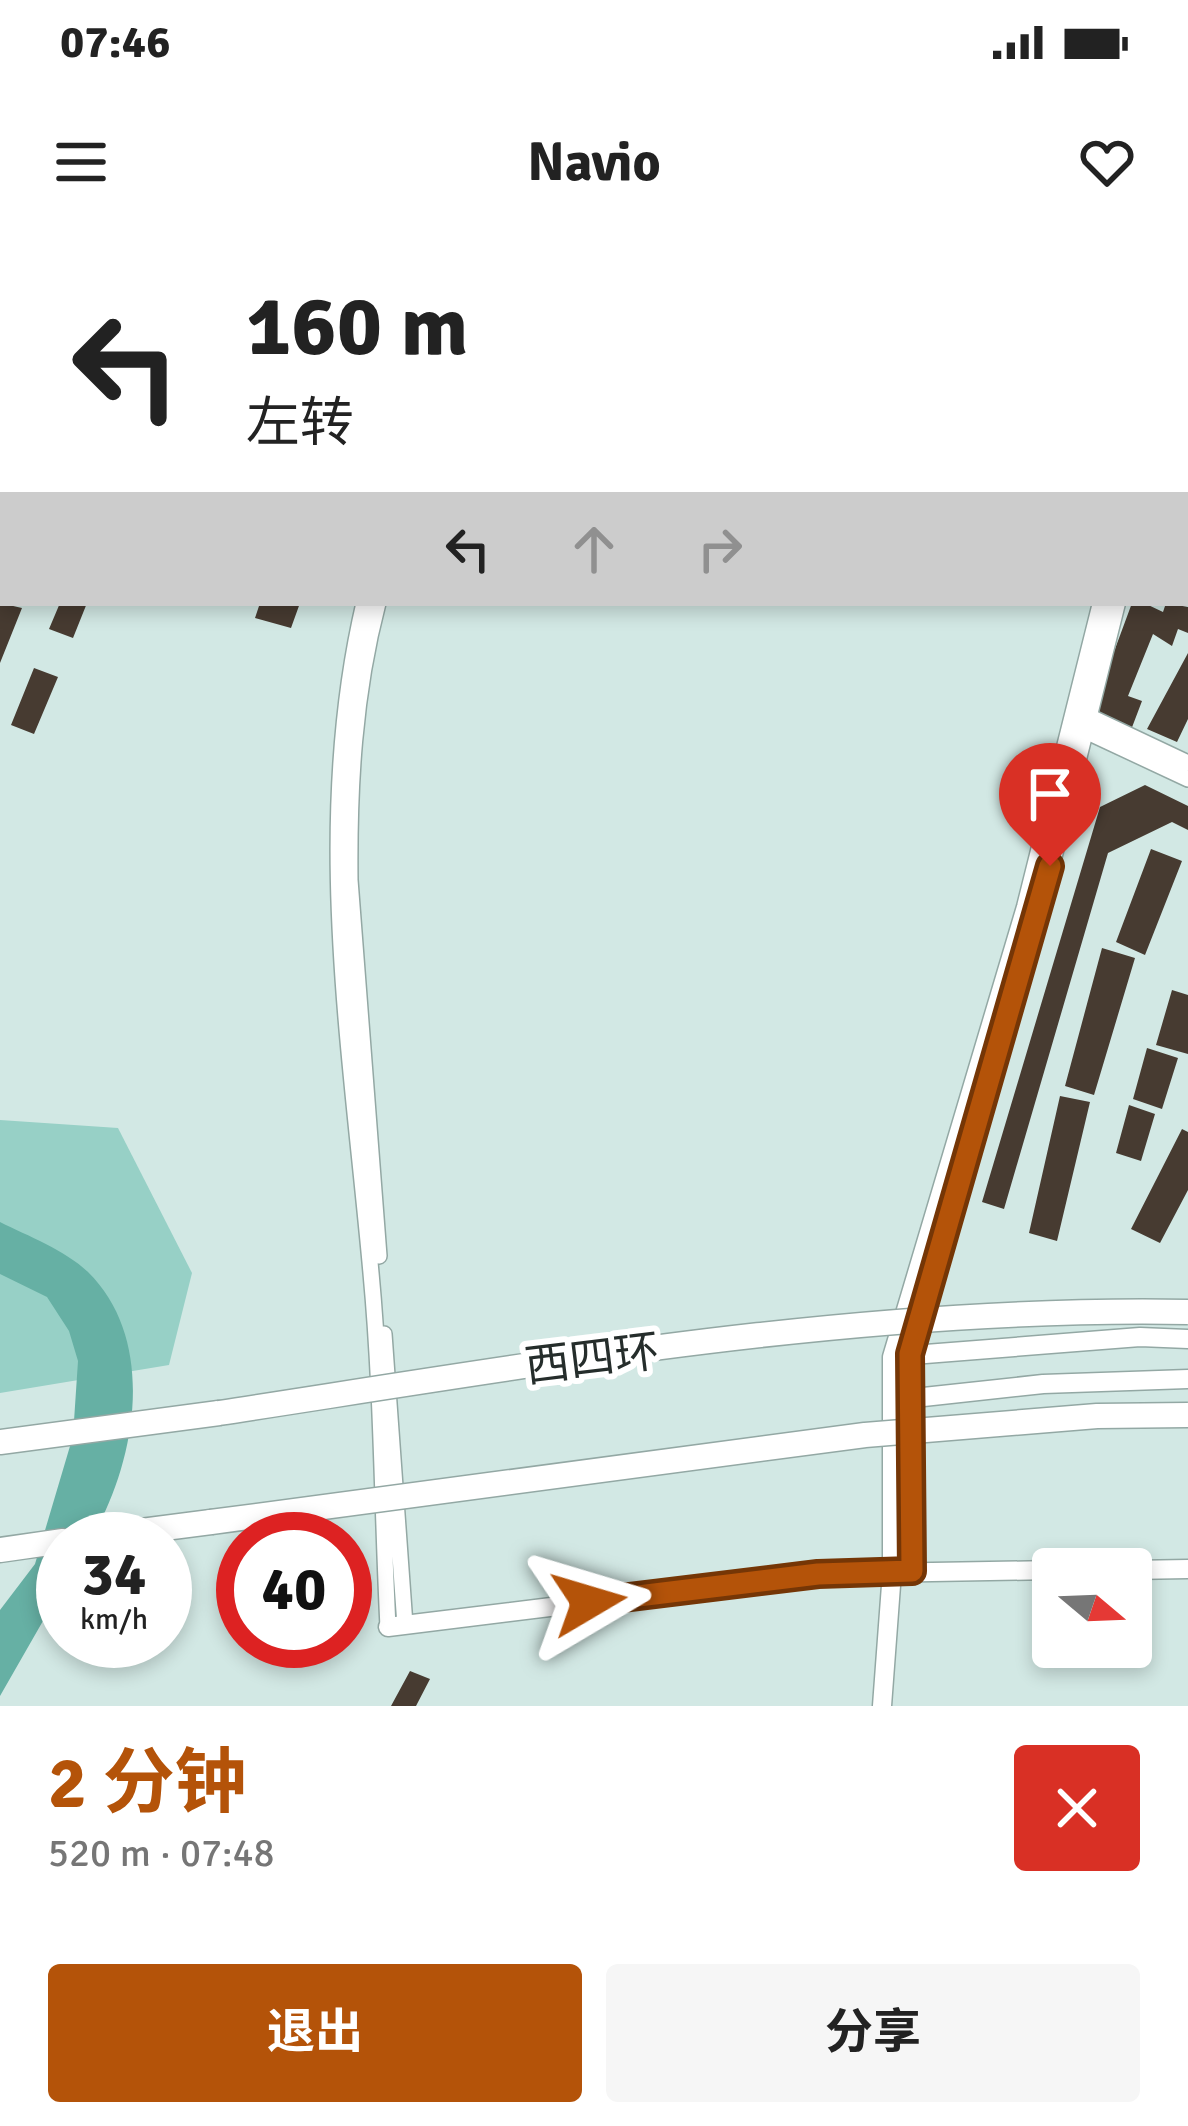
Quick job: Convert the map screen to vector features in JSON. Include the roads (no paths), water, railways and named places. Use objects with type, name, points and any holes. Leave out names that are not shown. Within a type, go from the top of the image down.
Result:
[{"type":"highway","name":"西四环","points":[[0,1442],[506,1369],[881,1322],[978,1314],[1188,1312]]},
{"type":"highway","points":[[192,1524],[865,1435],[1097,1416],[1188,1414]]},
{"type":"highway","points":[[0,1550],[36,1545]]},
{"type":"street","points":[[364,606],[340,748],[336,880],[396,1626]]},
{"type":"street","points":[[377,606],[353,749],[350,880],[396,1626]]},
{"type":"street","points":[[1079,720],[1101,606]]},
{"type":"street","points":[[882,1706],[902,1572],[901,1356],[1115,606]]},
{"type":"street","points":[[1079,720],[1188,763]]},
{"type":"street","points":[[1079,720],[1188,779]]},
{"type":"street","points":[[901,1356],[1141,1336],[1188,1339]]},
{"type":"street","points":[[904,1400],[1043,1384],[1188,1379]]},
{"type":"street","points":[[1152,1570],[1188,1569]]},
{"type":"street","points":[[396,1626],[818,1574],[1032,1570]]}]
